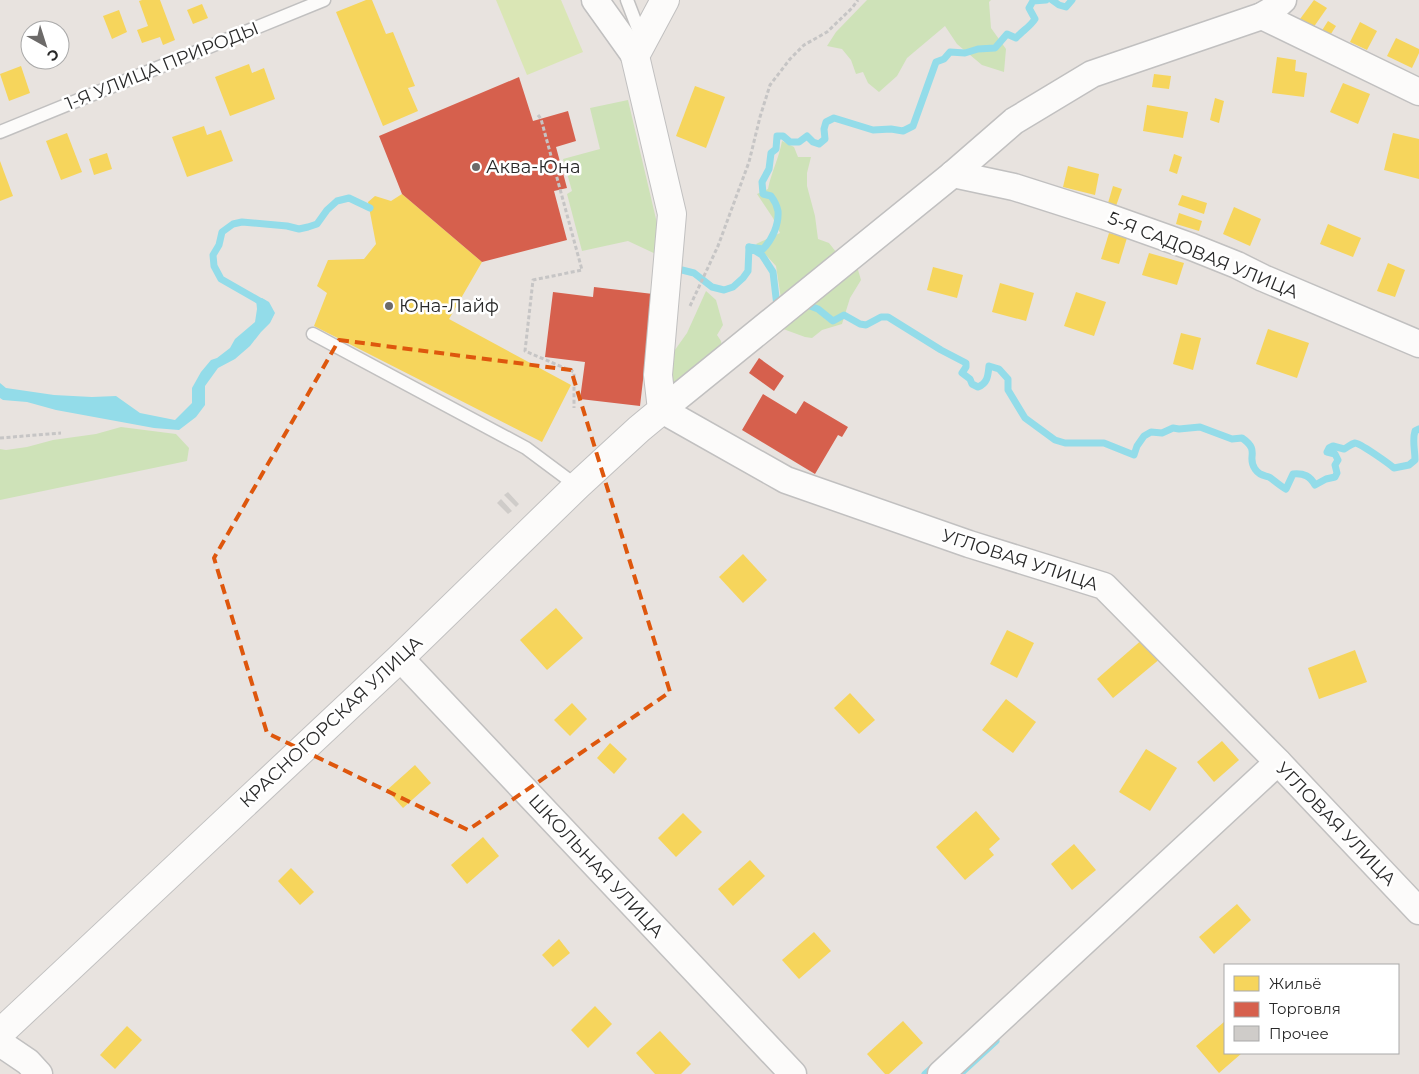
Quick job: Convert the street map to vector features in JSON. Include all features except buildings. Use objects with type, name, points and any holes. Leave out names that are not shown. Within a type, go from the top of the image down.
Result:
[{"type":"street","points":[[594,0],[639,49],[672,214],[658,375],[662,410]]},
{"type":"street","points":[[639,49],[665,0]]},
{"type":"street","points":[[662,410],[954,174],[1014,121],[1092,74],[1262,16],[1283,0]]},
{"type":"street","points":[[1262,16],[1419,92]]},
{"type":"street","name":"5-Я САДОВАЯ УЛИЦА","points":[[954,174],[1014,187],[1105,216],[1192,247],[1419,344]]},
{"type":"street","name":"КРАСНОГОРСКАЯ УЛИЦА","points":[[0,1033],[400,658],[577,486],[662,410]]},
{"type":"street","name":"УГЛОВАЯ УЛИЦА","points":[[662,410],[786,480],[969,544],[1104,586],[1278,762],[1419,911]]},
{"type":"street","name":"ШКОЛЬНАЯ УЛИЦА","points":[[400,658],[793,1074]]},
{"type":"street","points":[[942,1074],[1278,762]]},
{"type":"street","points":[[0,1043],[28,1062],[39,1074]]},
{"type":"lane","name":"1-Я УЛИЦА ПРИРОДЫ","points":[[0,132],[324,0]]},
{"type":"lane","points":[[627,0],[639,49]]},
{"type":"lane","points":[[313,334],[526,448],[577,486]]},
{"type":"path","points":[[701,286],[749,162],[770,86],[790,59],[804,45],[827,32],[858,0]]},
{"type":"path","points":[[538,115],[541,118],[582,270],[533,280],[525,351],[574,372],[574,408]]},
{"type":"path","points":[[0,438],[61,434]]},
{"type":"highlighted area","points":[[339,340],[571,370],[670,692],[468,830],[267,733],[214,558]]},
{"type":"green space","points":[[496,0],[561,0],[583,52],[527,75]]},
{"type":"green space","points":[[867,0],[991,0],[989,2],[991,28],[1006,49],[1004,72],[982,65],[957,44],[945,26],[907,58],[897,76],[879,92],[868,83],[863,72],[856,74],[851,60],[842,49],[827,46],[836,32]]},
{"type":"green space","points":[[628,100],[660,236],[660,256],[628,241],[582,251],[567,194],[572,191],[563,159],[600,149],[590,108]]},
{"type":"green space","points":[[782,141],[794,147],[798,157],[811,157],[807,173],[807,186],[815,216],[818,239],[829,243],[840,257],[782,305],[776,266],[756,244],[780,233],[773,218],[757,194],[768,189]]},
{"type":"green space","points":[[856,263],[861,280],[850,298],[842,324],[822,330],[812,338],[775,326]]},
{"type":"green space","points":[[706,291],[716,300],[723,325],[717,335],[721,341],[723,352],[668,397],[665,364],[687,333]]},
{"type":"green space","points":[[121,427],[176,434],[189,448],[187,461],[0,500],[0,449],[27,447],[53,440],[96,434]]},
{"type":"water","points":[[262,298],[269,302],[275,313],[270,323],[250,346],[235,359],[218,368],[205,386],[205,405],[196,417],[179,430],[154,428],[0,398],[0,383],[6,388],[54,395],[116,396],[140,413],[175,420],[192,403],[192,388],[201,372],[211,360],[217,358],[230,348],[235,339],[255,322],[256,299]]},
{"type":"waterway","points":[[749,247],[763,249],[772,237],[776,227],[778,209],[771,196],[763,194],[762,182],[769,169],[771,153],[776,149],[777,136],[783,136],[790,142],[799,142],[807,136],[813,142],[819,144],[825,139],[824,129],[826,122],[834,118],[873,130],[891,129],[903,131],[913,126],[936,62],[944,59],[950,52],[965,53],[978,49],[995,48],[1007,34],[1016,38],[1035,19],[1029,8],[1033,1],[1046,0]]},
{"type":"waterway","points":[[1052,0],[1066,7],[1072,0]]},
{"type":"waterway","points":[[263,303],[221,279],[214,266],[213,255],[219,245],[222,232],[233,224],[242,222],[287,226],[299,229],[308,227],[317,224],[327,210],[337,201],[349,198],[370,208]]},
{"type":"waterway","points":[[682,270],[694,273],[712,287],[724,290],[733,287],[748,271],[749,247],[762,255],[773,272],[777,306]]},
{"type":"waterway","points":[[802,303],[818,309],[833,321],[844,315],[860,324],[866,325],[881,317],[888,317],[941,350],[966,363],[962,373],[970,379],[972,384],[978,387],[986,381],[989,366],[999,369],[1008,379],[1008,390],[1025,418],[1055,440],[1065,443],[1104,443],[1134,455],[1137,446],[1144,436],[1151,432],[1162,433],[1173,428],[1200,427],[1232,439],[1242,438],[1251,447],[1252,461],[1257,471],[1286,489],[1293,474],[1306,476],[1315,485],[1335,477],[1337,473],[1335,465],[1338,460],[1335,454],[1327,452],[1333,446],[1344,449],[1355,443],[1394,468],[1409,465],[1415,460],[1414,434],[1419,429]]},
{"type":"waterway","points":[[960,1074],[996,1041]]},
{"type":"waterway","points":[[925,1074],[934,1066]]},
{"type":"place","name":"Аква-Юна","points":[[476,167]]},
{"type":"place","name":"Юна-Лайф","points":[[389,306]]}]
